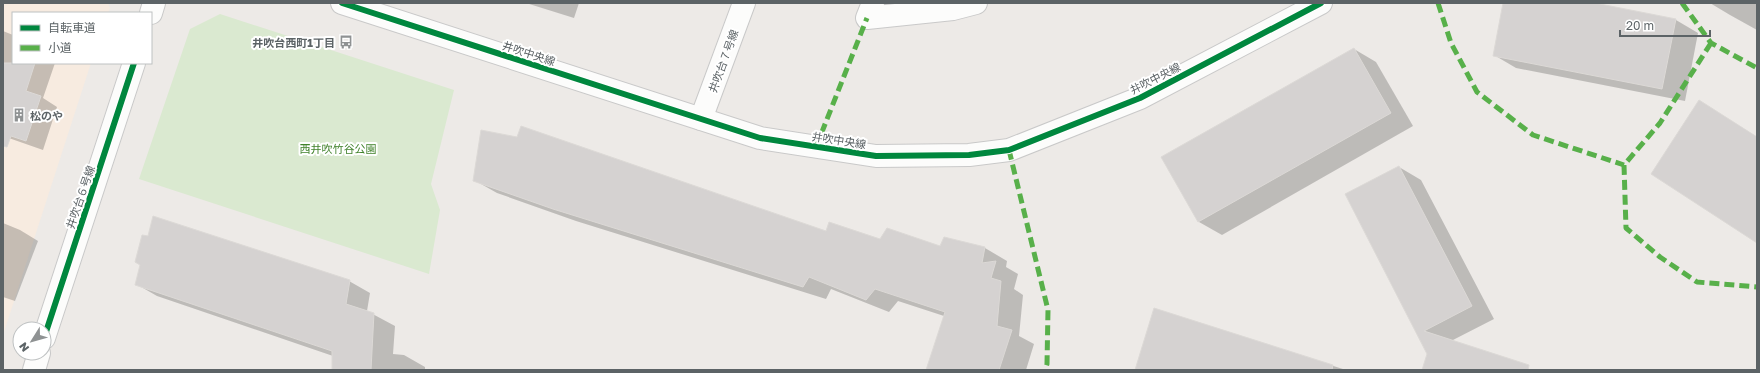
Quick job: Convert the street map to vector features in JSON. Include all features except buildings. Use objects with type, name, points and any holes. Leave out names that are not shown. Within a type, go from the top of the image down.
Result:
[{"type":"street","name":"井吹中央線","points":[[342,3],[420,30],[760,138],[876,156],[969,155],[1009,150],[1140,98],[1321,3]]},
{"type":"street","name":"井吹台７号線","points":[[701,119],[744,3]]},
{"type":"street","points":[[873,3],[867,18],[953,9],[976,3]]},
{"type":"street","name":"井吹台６号線","points":[[50,321],[134,64]]},
{"type":"shaded area","points":[[3,3],[108,3],[110,8],[108,12],[12,12],[12,64],[91,64],[3,335]]},
{"type":"green space","name":"西井吹竹谷公園","points":[[220,14],[454,90],[431,184],[440,210],[429,274],[139,179],[190,29]]},
{"type":"marked path","points":[[1438,3],[1451,43],[1477,92],[1533,135],[1624,165]]},
{"type":"marked path","points":[[1682,3],[1711,43],[1757,68]]},
{"type":"marked path","points":[[816,147],[867,18]]},
{"type":"marked path","points":[[1711,43],[1660,123],[1624,165],[1626,228],[1660,257],[1697,282],[1757,287]]},
{"type":"marked path","points":[[1009,150],[1048,310],[1047,364],[1045,370]]},
{"type":"cycle path","points":[[342,3],[760,138],[876,156],[969,155],[1009,150],[1140,98],[1321,3]]},
{"type":"cycle path","points":[[50,321],[134,64]]},
{"type":"place","name":"井吹台西町1丁目","points":[[346,42]]},
{"type":"place","name":"松のや","points":[[19,115]]}]
